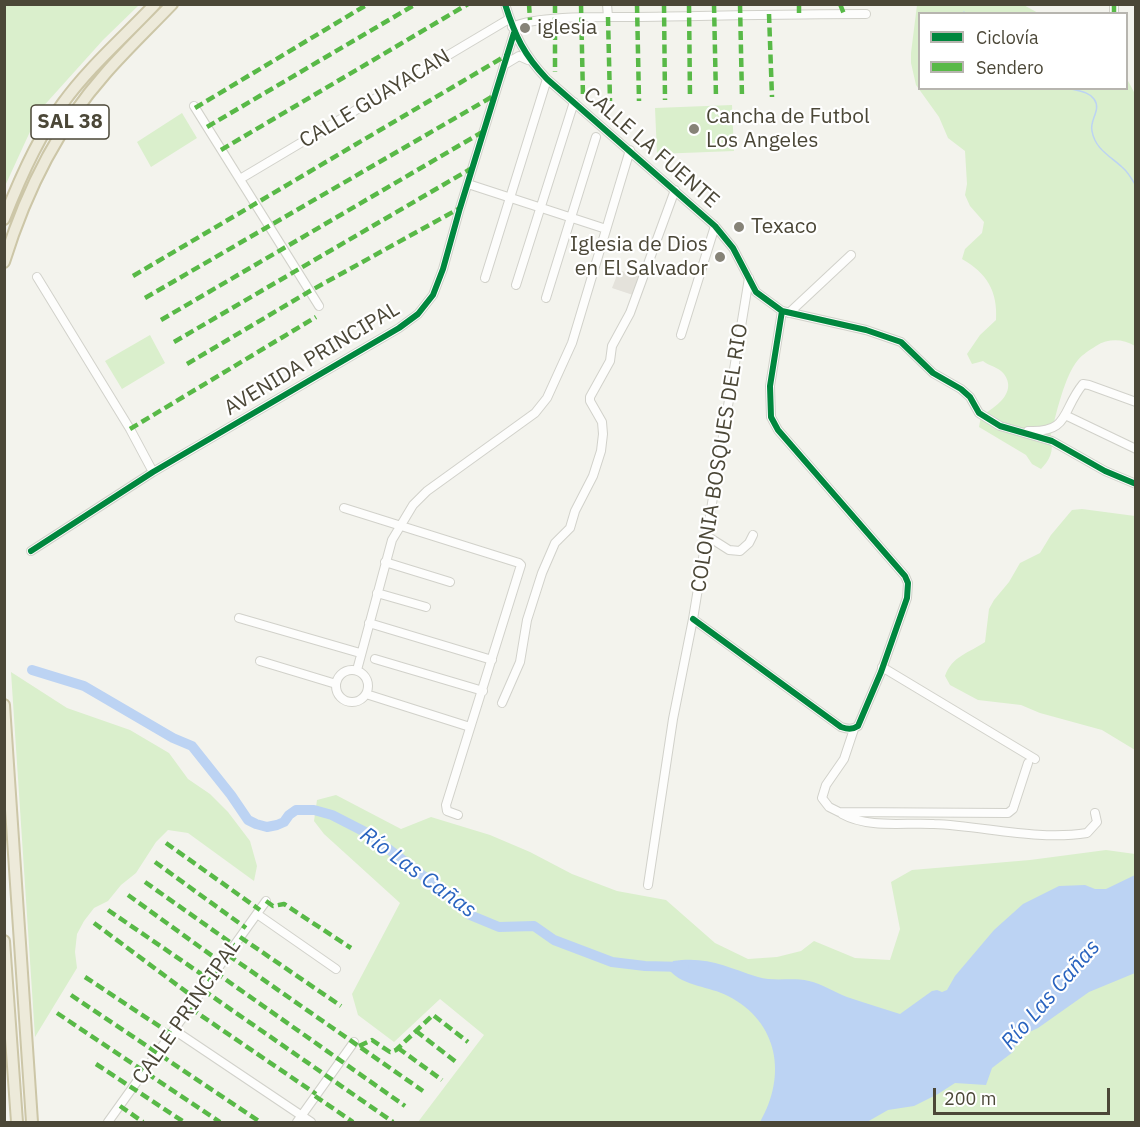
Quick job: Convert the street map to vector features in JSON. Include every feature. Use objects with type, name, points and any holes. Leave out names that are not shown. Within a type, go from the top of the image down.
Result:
[{"type":"highway","name":"SAL 38","points":[[4,219],[28,167],[63,104],[80,82],[155,4]]},
{"type":"highway","name":"SAL 38","points":[[4,262],[31,190],[66,128],[105,74],[172,4]]},
{"type":"highway","points":[[4,705],[32,1122]]},
{"type":"highway","points":[[4,941],[17,1122]]},
{"type":"highway","points":[[9,1012],[25,1010]]},
{"type":"street","name":"CALLE LA FUENTE","points":[[505,4],[512,26],[530,62],[715,226],[732,249],[756,292],[785,312],[866,330],[901,342],[933,373],[961,389],[970,397],[979,413],[1000,426],[1052,441],[1105,471],[1136,484]]},
{"type":"street","points":[[608,4],[608,17]]},
{"type":"street","points":[[769,4],[769,14]]},
{"type":"street","name":"CALLE GUAYACAN","points":[[240,179],[512,26],[530,20],[866,14]]},
{"type":"street","name":"AVENIDA PRINCIPAL","points":[[31,551],[153,472],[373,344],[418,314],[427,304],[437,286],[504,65],[512,26]]},
{"type":"street","points":[[504,65],[519,56],[530,62]]},
{"type":"street","points":[[485,278],[547,79]]},
{"type":"street","points":[[516,285],[574,102]]},
{"type":"street","points":[[194,106],[319,306]]},
{"type":"street","points":[[546,298],[596,137]]},
{"type":"street","points":[[357,670],[392,540],[413,505],[427,491],[535,413],[547,398],[572,343],[630,150]]},
{"type":"street","points":[[468,184],[606,229]]},
{"type":"street","points":[[502,703],[520,662],[527,621],[542,573],[555,543],[570,528],[575,511],[593,476],[601,451],[602,422],[590,397],[610,362],[612,346],[630,314],[675,190]]},
{"type":"street","points":[[681,335],[715,226]]},
{"type":"street","points":[[851,255],[785,312],[770,386],[771,417],[778,430],[898,568],[908,583],[907,597],[882,667],[858,726],[854,729],[844,759],[826,785],[822,798],[829,807],[847,817],[874,822],[898,825],[933,823],[1059,835],[1087,833],[1097,822],[1095,813]]},
{"type":"street","points":[[37,277],[130,429],[153,472]]},
{"type":"street","name":"COLONIA BOSQUES DEL RIO","points":[[648,885],[673,719],[693,619],[749,278]]},
{"type":"street","points":[[1011,430],[1045,432],[1061,422],[1083,384],[1136,402]]},
{"type":"street","points":[[1065,415],[1136,449]]},
{"type":"street","points":[[344,508],[400,524],[519,563],[521,566],[446,805],[447,811],[458,815]]},
{"type":"street","points":[[707,536],[729,550],[740,550],[749,543],[753,535]]},
{"type":"street","points":[[385,562],[450,582]]},
{"type":"street","points":[[377,593],[426,607]]},
{"type":"street","points":[[239,618],[360,653]]},
{"type":"street","points":[[693,619],[841,726],[854,729]]},
{"type":"street","points":[[369,623],[492,660]]},
{"type":"street","points":[[375,658],[483,691]]},
{"type":"street","points":[[260,661],[336,684]]},
{"type":"street","points":[[838,812],[1008,813],[1013,809],[1032,761],[882,667]]},
{"type":"street","points":[[357,670],[367,680],[366,694],[358,701],[347,702],[338,695],[336,684],[341,674],[357,670]]},
{"type":"street","points":[[366,694],[470,727]]},
{"type":"street","name":"CALLE PRINCIPAL","points":[[108,1122],[266,901]]},
{"type":"street","points":[[256,914],[336,969]]},
{"type":"street","points":[[174,1030],[299,1119],[311,1122]]},
{"type":"street","points":[[299,1119],[354,1042]]},
{"type":"shaded area","points":[[619,270],[643,278],[636,296],[612,288]]},
{"type":"green space","points":[[5,4],[139,5],[103,40],[40,110],[5,186]]},
{"type":"green space","points":[[1022,4],[1036,12],[918,12],[918,88],[911,63],[917,5]]},
{"type":"green space","points":[[1128,81],[1134,92],[1136,101],[1135,346],[1121,341],[1101,343],[1077,361],[1060,400],[1050,439],[1052,447],[1050,455],[1041,469],[1032,464],[1026,455],[979,427],[981,416],[1003,399],[1008,381],[997,368],[983,361],[972,364],[967,354],[980,335],[996,320],[995,301],[993,292],[984,277],[971,264],[962,259],[965,249],[982,233],[984,222],[970,206],[965,195],[967,184],[965,151],[948,138],[939,117],[920,90],[1128,90]]},
{"type":"green space","name":"Cancha de Futbol Los Angeles","points":[[732,105],[734,151],[657,154],[655,108]]},
{"type":"green space","points":[[182,113],[197,138],[151,167],[137,142]]},
{"type":"green space","points":[[150,335],[165,363],[122,389],[105,361]]},
{"type":"green space","points":[[1082,509],[1135,516],[1135,750],[1102,730],[1040,713],[1021,705],[978,700],[950,685],[945,676],[957,659],[985,642],[989,609],[1020,563],[1040,553],[1051,535],[1072,510]]},
{"type":"green space","points":[[11,672],[67,708],[130,730],[169,753],[188,779],[210,794],[228,812],[250,841],[257,866],[254,881],[188,833],[168,830],[156,842],[136,873],[121,885],[108,901],[94,908],[84,921],[77,934],[75,952],[77,968],[35,1037]]},
{"type":"green space","points":[[336,795],[401,829],[431,817],[490,835],[530,852],[572,874],[617,891],[666,900],[715,943],[748,959],[777,957],[801,951],[814,941],[855,958],[890,960],[900,929],[891,882],[912,870],[1030,860],[1106,850],[1135,854],[1135,1122],[418,1122],[484,1035],[440,999],[394,1042],[358,1015],[352,994],[400,903],[324,834],[314,821],[317,800]]},
{"type":"water","points":[[1135,875],[1135,973],[1089,992],[1038,1028],[1023,1035],[1017,1040],[1013,1052],[992,1068],[986,1085],[955,1083],[914,1106],[888,1110],[867,1122],[760,1122],[774,1087],[775,1069],[768,1035],[745,1007],[728,996],[683,980],[670,971],[673,961],[707,961],[758,977],[809,981],[847,997],[900,1014],[932,991],[947,990],[955,976],[994,930],[1023,904],[1059,886],[1085,885],[1095,889],[1106,889]]},
{"type":"waterway","points":[[1075,90],[1086,93],[1094,99],[1097,107],[1092,127],[1096,143],[1126,171],[1136,186]]},
{"type":"waterway","name":"Río Las Cañas","points":[[32,670],[84,686],[173,738],[192,746],[248,820],[256,824],[267,827],[277,825],[284,822],[296,810],[314,810],[332,815],[369,834],[470,915],[499,927],[534,926],[554,940],[612,962],[684,967]]},
{"type":"marked path","points":[[195,108],[368,4]]},
{"type":"marked path","points":[[207,127],[416,4]]},
{"type":"marked path","points":[[221,150],[468,4]]},
{"type":"marked path","points":[[529,4],[530,20]]},
{"type":"marked path","points":[[555,4],[555,72]]},
{"type":"marked path","points":[[581,4],[583,97]]},
{"type":"marked path","points":[[637,4],[639,101]]},
{"type":"marked path","points":[[664,4],[665,100]]},
{"type":"marked path","points":[[689,4],[690,98]]},
{"type":"marked path","points":[[714,4],[716,98]]},
{"type":"marked path","points":[[740,4],[742,97]]},
{"type":"marked path","points":[[799,4],[799,14]]},
{"type":"marked path","points":[[840,4],[844,14]]},
{"type":"marked path","points":[[1114,4],[1114,12]]},
{"type":"marked path","points":[[769,14],[772,97]]},
{"type":"marked path","points":[[608,17],[610,101]]},
{"type":"marked path","points":[[133,276],[507,55]]},
{"type":"marked path","points":[[145,298],[495,95]]},
{"type":"marked path","points":[[161,320],[484,131]]},
{"type":"marked path","points":[[174,342],[472,168]]},
{"type":"marked path","points":[[187,364],[310,291],[460,208]]},
{"type":"marked path","points":[[130,429],[316,317]]},
{"type":"marked path","points":[[166,843],[260,910]]},
{"type":"marked path","points":[[155,862],[246,928]]},
{"type":"marked path","points":[[145,882],[234,945]]},
{"type":"marked path","points":[[128,895],[222,963]]},
{"type":"marked path","points":[[266,901],[273,906],[284,904],[351,948]]},
{"type":"marked path","points":[[108,910],[210,980]]},
{"type":"marked path","points":[[94,923],[196,999]]},
{"type":"marked path","points":[[240,937],[341,1006]]},
{"type":"marked path","points":[[228,955],[423,1091]]},
{"type":"marked path","points":[[215,972],[405,1106]]},
{"type":"marked path","points":[[85,977],[171,1034]]},
{"type":"marked path","points":[[203,990],[393,1122]]},
{"type":"marked path","points":[[71,995],[260,1122]]},
{"type":"marked path","points":[[190,1008],[316,1094]]},
{"type":"marked path","points":[[57,1013],[220,1122]]},
{"type":"marked path","points":[[359,1046],[372,1040],[390,1052],[396,1050],[433,1015],[468,1042]]},
{"type":"marked path","points":[[416,1031],[456,1062]]},
{"type":"marked path","points":[[398,1048],[442,1080]]},
{"type":"marked path","points":[[96,1064],[184,1122]]},
{"type":"marked path","points":[[315,1096],[353,1122]]},
{"type":"marked path","points":[[120,1106],[143,1122]]},
{"type":"cycle path","points":[[505,4],[521,44],[532,62],[547,79],[715,226],[733,248],[756,292],[782,311],[866,330],[901,342],[933,373],[961,389],[970,397],[979,413],[1000,426],[1052,441],[1105,471],[1136,484]]},
{"type":"cycle path","points":[[31,551],[153,472],[399,328],[418,314],[433,295],[443,269],[514,33]]},
{"type":"cycle path","points":[[693,619],[841,727],[852,729],[858,726],[881,672],[907,598],[908,583],[905,576],[778,430],[771,417],[770,386],[782,311]]},
{"type":"place","name":"iglesia","points":[[525,28]]},
{"type":"place","name":"Cancha de Futbol Los Angeles","points":[[694,129]]},
{"type":"place","name":"Texaco","points":[[739,227]]},
{"type":"place","name":"Iglesia de Dios en El Salvador","points":[[720,257]]}]
